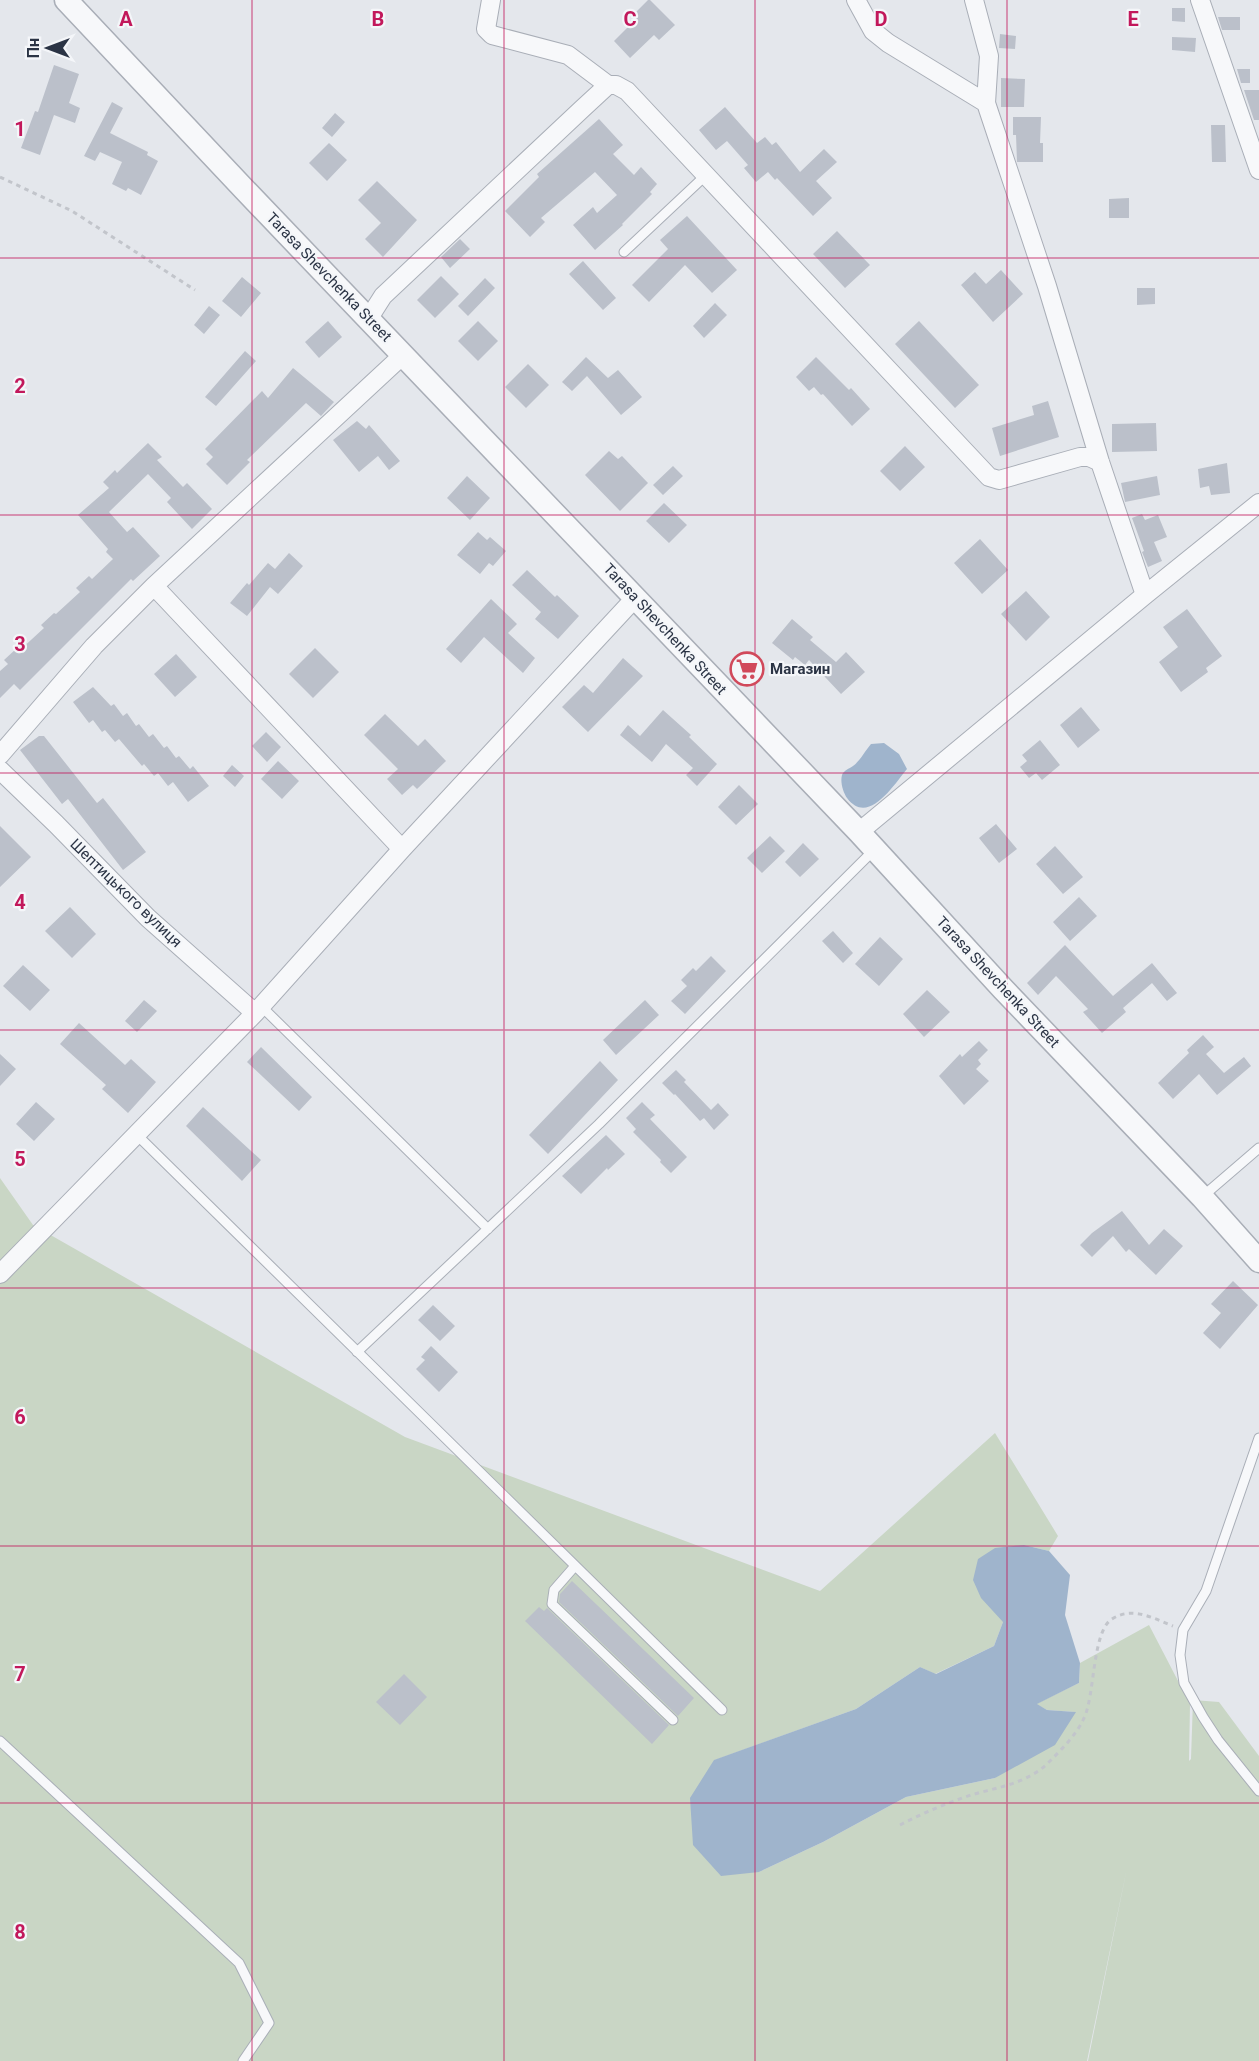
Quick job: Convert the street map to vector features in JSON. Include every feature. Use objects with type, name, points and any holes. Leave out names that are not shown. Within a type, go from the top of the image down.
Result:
[{"type":"street","name":"Tarasa Shevchenka Street","points":[[66,0],[860,832],[1003,989],[1255,1250]]},
{"type":"street","points":[[491,0],[486,29],[492,35],[568,55],[608,85],[616,85],[627,92],[989,477],[999,480],[1084,456],[1100,462]]},
{"type":"street","points":[[856,0],[873,31],[888,43],[986,103]]},
{"type":"street","points":[[974,0],[988,57],[986,103],[1047,286],[1100,462],[1145,595]]},
{"type":"street","points":[[1200,0],[1259,170]]},
{"type":"street","points":[[369,318],[383,296],[608,85]]},
{"type":"street","points":[[0,755],[94,646],[154,586],[403,355]]},
{"type":"street","points":[[860,832],[1259,503]]},
{"type":"street","points":[[154,586],[402,849]]},
{"type":"street","points":[[0,1274],[258,1009],[402,849],[636,597]]},
{"type":"street","name":"Шептицького вулиця","points":[[0,770],[148,918],[258,1009]]},
{"type":"lane","points":[[624,252],[705,176]]},
{"type":"lane","points":[[357,1352],[599,1124],[874,849]]},
{"type":"lane","points":[[258,1009],[488,1229]]},
{"type":"lane","points":[[137,1135],[722,1710]]},
{"type":"lane","points":[[1202,1197],[1259,1148]]},
{"type":"lane","points":[[1259,1438],[1206,1591],[1183,1630],[1180,1655],[1184,1683],[1218,1740],[1259,1791]]},
{"type":"lane","points":[[575,1566],[554,1590],[552,1604],[673,1720]]},
{"type":"lane","points":[[0,1741],[239,1963],[268,2023],[243,2061]]},
{"type":"path","points":[[0,177],[72,211],[195,290]]},
{"type":"path","points":[[900,1825],[923,1813],[1024,1780],[1048,1763],[1071,1738],[1084,1718],[1104,1627],[1112,1619],[1126,1613],[1140,1613],[1183,1630]]},
{"type":"green space","points":[[0,1178],[33,1225],[405,1437],[820,1591],[995,1433],[1058,1536],[1049,1551],[1024,1545],[994,1646],[935,1674],[920,1667],[856,1709],[715,1760],[759,1872],[823,1842],[906,1797],[995,1778],[1075,1712],[1047,1710],[1036,1704],[1079,1683],[1080,1663],[1149,1625],[1190,1704],[1189,1761],[1191,1759],[1193,1700],[1219,1702],[1259,1756],[1259,2061],[1088,2061],[1127,1868],[1087,2061],[0,2061]]},
{"type":"water","points":[[884,743],[899,754],[907,769],[887,793],[872,806],[863,808],[855,805],[844,793],[842,775],[858,761],[871,744]]},
{"type":"water","points":[[1024,1545],[1049,1551],[1070,1575],[1065,1615],[1080,1663],[1079,1683],[1037,1704],[1047,1710],[1076,1712],[1055,1745],[995,1778],[906,1797],[823,1842],[759,1872],[721,1876],[693,1845],[690,1798],[714,1760],[856,1709],[920,1667],[936,1674],[994,1646],[1003,1622],[981,1598],[973,1580],[978,1559],[995,1548]]},
{"type":"building","points":[[648,0],[675,25],[659,40],[654,35],[630,58],[614,41],[637,18],[634,14]]},
{"type":"building","points":[[1172,8],[1185,8],[1185,22],[1172,21]]},
{"type":"building","points":[[1218,17],[1240,17],[1240,30],[1222,30]]},
{"type":"building","points":[[1000,34],[1016,36],[1015,49],[999,48]]},
{"type":"building","points":[[1172,37],[1196,38],[1195,52],[1172,50]]},
{"type":"building","points":[[54,65],[79,74],[69,103],[80,108],[75,123],[54,115],[40,155],[21,148],[35,111],[38,112]]},
{"type":"building","points":[[1237,69],[1250,69],[1250,83],[1241,83]]},
{"type":"building","points":[[1001,78],[1025,79],[1024,107],[1001,107]]},
{"type":"building","points":[[1244,90],[1259,90],[1259,120],[1254,120]]},
{"type":"building","points":[[112,102],[123,108],[110,133],[148,152],[147,155],[158,161],[141,195],[128,188],[126,191],[112,184],[122,162],[100,152],[95,161],[84,156]]},
{"type":"building","points":[[725,107],[757,143],[765,137],[772,145],[776,142],[800,172],[824,149],[837,162],[816,181],[832,198],[813,216],[777,178],[775,180],[768,172],[756,182],[744,168],[748,165],[727,141],[716,150],[699,130]]},
{"type":"building","points":[[335,113],[345,122],[332,137],[322,128]]},
{"type":"building","points":[[1013,117],[1041,117],[1040,143],[1043,143],[1043,162],[1017,162]]},
{"type":"building","points":[[599,119],[623,145],[613,154],[634,175],[641,167],[657,184],[650,192],[652,194],[595,250],[573,225],[593,207],[597,213],[617,195],[595,172],[541,218],[545,222],[530,237],[505,211],[539,177],[537,174]]},
{"type":"building","points":[[1211,125],[1225,125],[1226,162],[1212,162]]},
{"type":"building","points":[[329,143],[347,160],[327,181],[309,163]]},
{"type":"building","points":[[377,181],[417,220],[383,257],[365,239],[381,223],[358,200]]},
{"type":"building","points":[[1129,198],[1129,218],[1109,218],[1109,199]]},
{"type":"building","points":[[687,216],[737,270],[712,293],[685,265],[649,302],[632,285],[668,249],[660,240]]},
{"type":"building","points":[[837,231],[870,265],[845,288],[813,254]]},
{"type":"building","points":[[460,239],[470,249],[450,268],[441,257]]},
{"type":"building","points":[[583,261],[616,298],[603,310],[569,274]]},
{"type":"building","points":[[1001,270],[1023,294],[993,322],[961,285],[975,272],[986,284]]},
{"type":"building","points":[[441,276],[459,294],[435,318],[417,300]]},
{"type":"building","points":[[242,277],[261,293],[241,317],[222,301]]},
{"type":"building","points":[[485,278],[495,288],[468,316],[458,306]]},
{"type":"building","points":[[1137,288],[1155,288],[1155,304],[1137,305]]},
{"type":"building","points":[[715,303],[727,315],[704,338],[693,326]]},
{"type":"building","points":[[209,306],[220,315],[204,334],[194,325]]},
{"type":"building","points":[[328,321],[342,337],[319,358],[305,342]]},
{"type":"building","points":[[478,321],[498,341],[478,361],[458,341]]},
{"type":"building","points":[[919,321],[979,385],[955,408],[895,344]]},
{"type":"building","points":[[245,351],[256,361],[216,406],[205,397]]},
{"type":"building","points":[[586,357],[608,378],[618,370],[642,397],[621,415],[587,376],[572,391],[562,382]]},
{"type":"building","points":[[816,357],[849,390],[851,388],[870,409],[852,426],[823,394],[821,395],[814,387],[809,391],[796,377]]},
{"type":"building","points":[[528,364],[549,385],[526,408],[505,387]]},
{"type":"building","points":[[293,368],[334,402],[321,416],[306,403],[247,460],[250,462],[227,485],[206,464],[213,457],[205,449],[262,391],[268,398]]},
{"type":"building","points":[[1048,401],[1059,437],[1000,456],[992,428],[1034,415],[1032,406]]},
{"type":"building","points":[[357,421],[366,429],[369,425],[400,461],[389,470],[378,456],[359,472],[333,440]]},
{"type":"building","points":[[1156,423],[1157,451],[1112,452],[1112,424]]},
{"type":"building","points":[[148,443],[162,457],[157,460],[183,487],[187,483],[212,509],[192,529],[167,502],[171,498],[148,474],[109,512],[127,532],[133,527],[160,556],[133,581],[131,579],[20,690],[14,684],[0,698],[0,671],[8,664],[4,660],[17,648],[19,651],[44,628],[41,625],[80,592],[76,588],[89,576],[92,579],[113,559],[106,552],[108,549],[78,515],[109,488],[103,482],[115,470],[117,473]]},
{"type":"building","points":[[905,446],[925,467],[900,491],[880,471]]},
{"type":"building","points":[[609,451],[618,459],[622,456],[648,483],[620,511],[585,475]]},
{"type":"building","points":[[1227,463],[1230,493],[1211,495],[1209,486],[1200,488],[1198,469]]},
{"type":"building","points":[[673,466],[683,476],[663,495],[653,485]]},
{"type":"building","points":[[467,476],[490,498],[470,520],[447,498]]},
{"type":"building","points":[[1157,476],[1160,495],[1125,502],[1121,483]]},
{"type":"building","points":[[664,503],[687,525],[669,543],[646,521]]},
{"type":"building","points":[[1142,514],[1145,520],[1158,515],[1167,537],[1154,542],[1162,561],[1148,567],[1132,518]]},
{"type":"building","points":[[478,532],[487,540],[490,537],[506,551],[493,566],[489,563],[480,574],[457,555]]},
{"type":"building","points":[[980,539],[1008,570],[982,594],[954,563]]},
{"type":"building","points":[[289,553],[303,566],[278,594],[270,587],[247,616],[230,603],[268,563],[275,569]]},
{"type":"building","points":[[527,570],[579,616],[558,639],[535,619],[541,612],[512,585]]},
{"type":"building","points":[[1026,591],[1050,617],[1026,641],[1001,614]]},
{"type":"building","points":[[491,599],[517,624],[508,633],[535,658],[523,673],[484,637],[461,663],[446,649]]},
{"type":"building","points":[[1187,609],[1222,656],[1206,668],[1208,672],[1181,692],[1159,662],[1178,647],[1163,627]]},
{"type":"building","points":[[792,619],[813,637],[810,640],[836,662],[846,652],[865,672],[841,694],[809,660],[805,665],[795,657],[793,660],[772,643]]},
{"type":"building","points":[[315,648],[339,672],[313,698],[289,674]]},
{"type":"building","name":"Магазин","points":[[745,652],[764,671],[750,686],[731,667]]},
{"type":"building","points":[[176,654],[197,677],[175,697],[154,674]]},
{"type":"building","points":[[623,658],[643,676],[588,732],[562,707],[584,685],[593,693]]},
{"type":"building","points":[[93,687],[111,706],[114,704],[123,716],[127,713],[136,726],[139,724],[149,737],[153,734],[164,748],[167,746],[176,758],[179,756],[190,769],[193,766],[209,786],[188,802],[173,782],[168,786],[158,773],[154,776],[144,764],[142,766],[119,739],[115,742],[105,730],[102,732],[93,720],[89,723],[73,702]]},
{"type":"building","points":[[1081,707],[1100,730],[1078,748],[1060,725]]},
{"type":"building","points":[[663,710],[691,735],[689,737],[717,764],[697,786],[686,775],[693,768],[666,744],[652,762],[620,735],[628,725],[640,736]]},
{"type":"building","points":[[385,714],[418,746],[425,739],[446,761],[417,789],[413,785],[402,795],[387,779],[398,769],[364,735]]},
{"type":"building","points":[[266,732],[281,747],[267,762],[252,746]]},
{"type":"building","points":[[39,736],[44,736],[97,803],[103,798],[146,852],[123,870],[68,799],[62,804],[20,750]]},
{"type":"building","points":[[1040,740],[1060,765],[1042,780],[1036,773],[1029,778],[1020,767],[1027,761],[1022,755]]},
{"type":"building","points":[[278,761],[299,781],[282,799],[261,779]]},
{"type":"building","points":[[232,765],[244,776],[235,787],[223,776]]},
{"type":"building","points":[[739,785],[758,804],[736,825],[718,807]]},
{"type":"building","points":[[996,824],[1017,849],[999,863],[979,838]]},
{"type":"building","points":[[0,826],[31,857],[0,887]]},
{"type":"building","points":[[770,836],[785,851],[762,873],[747,858]]},
{"type":"building","points":[[803,843],[819,859],[800,877],[785,862]]},
{"type":"building","points":[[1055,846],[1083,877],[1063,894],[1036,864]]},
{"type":"building","points":[[1079,897],[1097,916],[1070,941],[1053,922]]},
{"type":"building","points":[[70,907],[96,934],[72,958],[45,931]]},
{"type":"building","points":[[833,931],[853,953],[843,963],[822,941]]},
{"type":"building","points":[[880,937],[903,959],[879,986],[855,964]]},
{"type":"building","points":[[1065,945],[1113,996],[1152,963],[1177,993],[1167,1001],[1152,983],[1123,1008],[1126,1012],[1102,1033],[1083,1012],[1088,1009],[1056,976],[1038,995],[1027,983]]},
{"type":"building","points":[[711,956],[726,971],[685,1014],[671,1001],[687,986],[681,980],[693,968],[696,971]]},
{"type":"building","points":[[23,965],[50,990],[30,1011],[3,986]]},
{"type":"building","points":[[927,990],[950,1012],[924,1037],[903,1014]]},
{"type":"building","points":[[144,1000],[157,1011],[137,1032],[125,1021]]},
{"type":"building","points":[[645,1000],[659,1015],[616,1055],[603,1040]]},
{"type":"building","points":[[79,1023],[125,1065],[131,1059],[156,1082],[128,1113],[102,1089],[106,1085],[60,1044]]},
{"type":"building","points":[[1203,1035],[1214,1047],[1206,1054],[1224,1073],[1244,1057],[1251,1066],[1217,1095],[1199,1074],[1173,1099],[1158,1083],[1189,1053],[1187,1050]]},
{"type":"building","points":[[979,1041],[988,1050],[978,1060],[981,1064],[976,1069],[989,1081],[964,1105],[939,1076],[960,1054],[962,1057]]},
{"type":"building","points":[[261,1047],[312,1097],[299,1111],[247,1062]]},
{"type":"building","points":[[0,1054],[16,1069],[0,1086]]},
{"type":"building","points":[[600,1061],[618,1080],[548,1154],[529,1135]]},
{"type":"building","points":[[676,1070],[686,1080],[684,1082],[711,1110],[718,1103],[729,1115],[714,1130],[704,1118],[700,1121],[662,1083]]},
{"type":"building","points":[[36,1102],[55,1119],[34,1141],[16,1124]]},
{"type":"building","points":[[642,1102],[655,1115],[650,1119],[687,1157],[671,1173],[633,1132],[636,1129],[626,1118]]},
{"type":"building","points":[[203,1107],[261,1160],[242,1181],[186,1126]]},
{"type":"building","points":[[606,1135],[625,1154],[581,1194],[562,1176]]},
{"type":"building","points":[[1122,1211],[1149,1245],[1164,1229],[1183,1246],[1156,1275],[1129,1249],[1126,1252],[1113,1236],[1092,1257],[1080,1245]]},
{"type":"building","points":[[1233,1281],[1258,1305],[1220,1349],[1203,1333],[1221,1313],[1211,1304]]},
{"type":"building","points":[[433,1305],[455,1326],[440,1341],[418,1320]]},
{"type":"building","points":[[431,1346],[458,1372],[439,1392],[416,1369],[425,1360],[421,1357]]},
{"type":"building","points":[[572,1581],[694,1698],[678,1716],[559,1602],[560,1594]]},
{"type":"building","points":[[539,1607],[544,1611],[547,1608],[669,1725],[652,1744],[525,1621]]},
{"type":"building","points":[[404,1674],[427,1697],[400,1725],[376,1702]]},
{"type":"place","name":"Магазин","points":[[747,669]]}]
